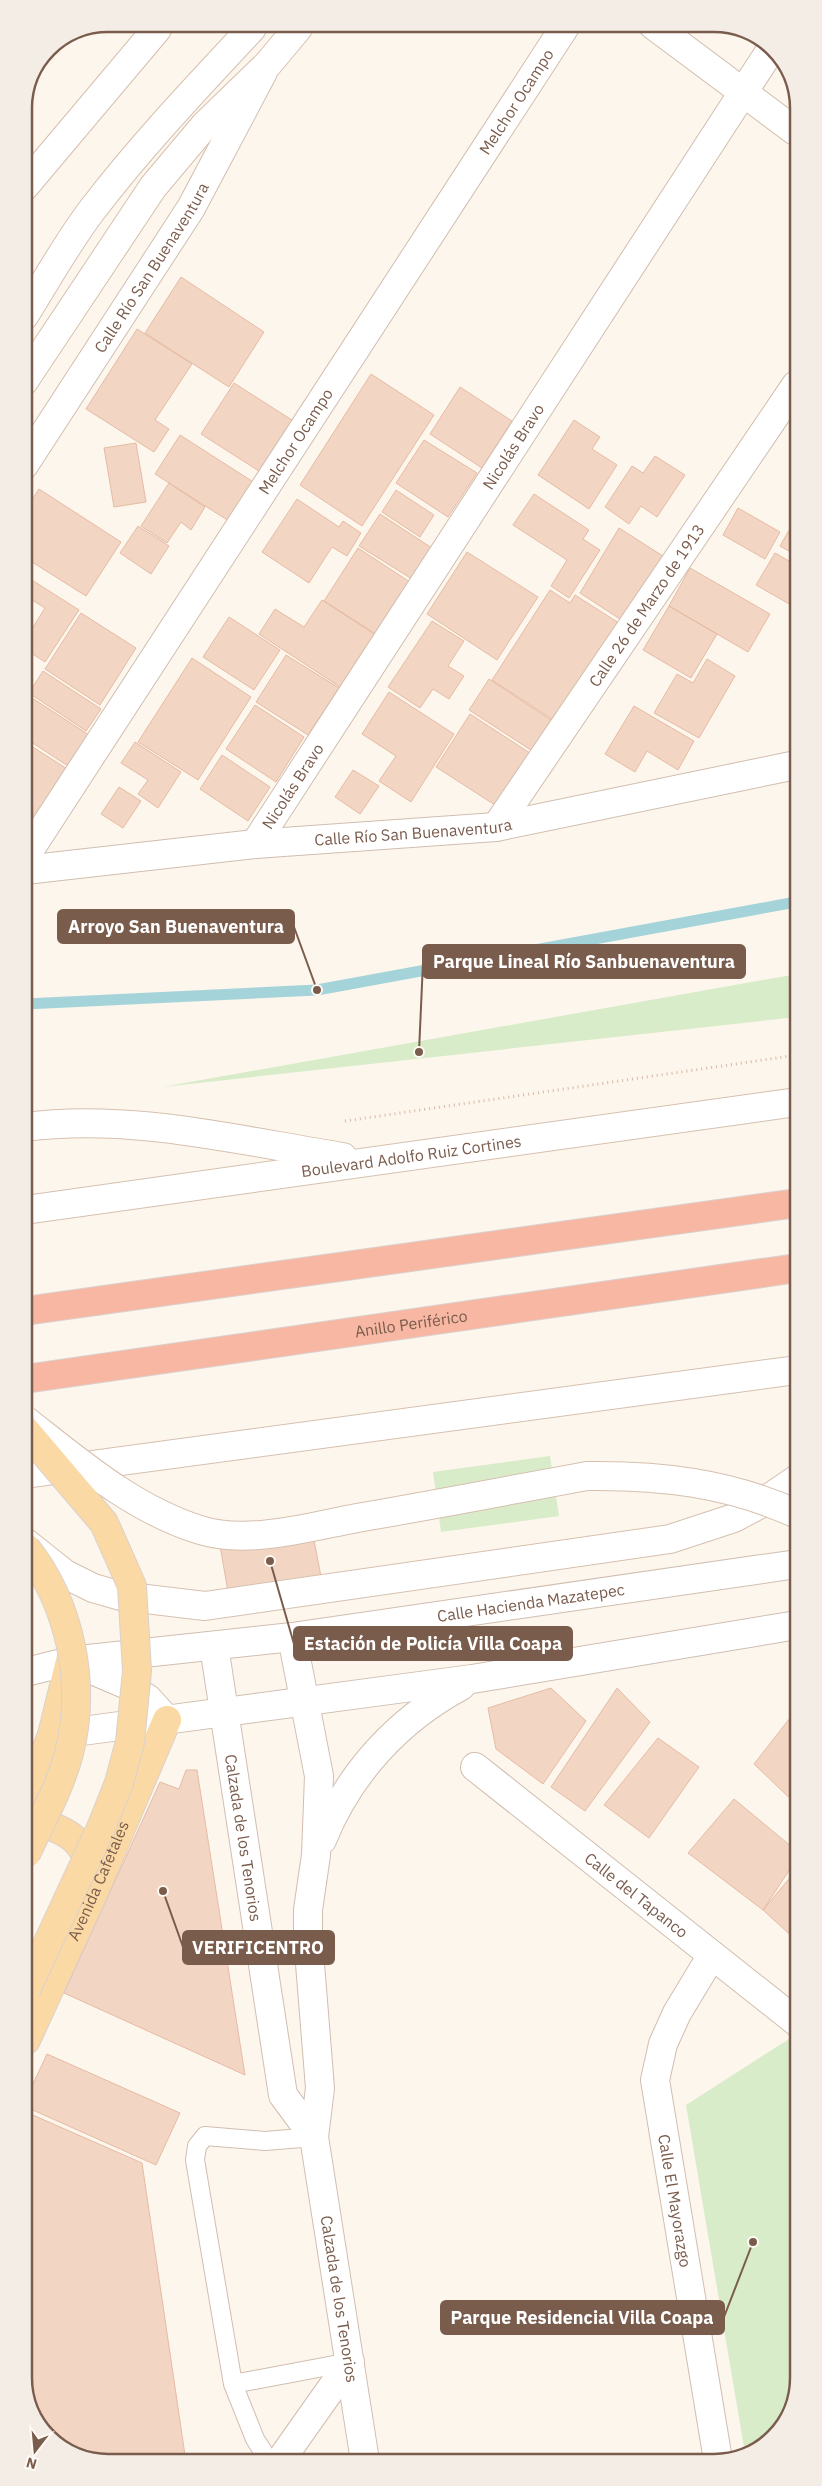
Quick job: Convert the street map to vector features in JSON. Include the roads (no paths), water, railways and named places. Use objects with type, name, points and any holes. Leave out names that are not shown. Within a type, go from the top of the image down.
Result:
[{"type":"highway","points":[[32,1310],[789,1204]]},
{"type":"highway","name":"Anillo Periférico","points":[[32,1378],[789,1269]]},
{"type":"main road","points":[[32,1437],[104,1522],[132,1586],[137,1671],[130,1742],[120,1783],[102,1828],[32,1977]]},
{"type":"main road","points":[[32,1557],[41,1570],[65,1624],[74,1654],[76,1714],[69,1753],[58,1783],[32,1841]]},
{"type":"main road","points":[[32,1787],[52,1735],[70,1661]]},
{"type":"main road","name":"Avenida Cafetales","points":[[32,2027],[93,1894],[167,1720]]},
{"type":"main road","points":[[32,1824],[50,1826],[79,1844],[90,1863],[93,1894]]},
{"type":"street","points":[[32,177],[154,32]]},
{"type":"street","points":[[32,369],[153,187],[205,125],[268,64],[294,32]]},
{"type":"street","name":"Melchor Ocampo","points":[[32,846],[561,33]]},
{"type":"street","points":[[664,33],[789,126]]},
{"type":"street","points":[[32,303],[90,212],[189,93],[245,36]]},
{"type":"street","name":"Nicolás Bravo","points":[[255,844],[767,55]]},
{"type":"street","name":"Calle Río San Buenaventura","points":[[32,453],[191,208],[268,64]]},
{"type":"street","name":"Calle 26 de Marzo de 1913","points":[[496,827],[789,395]]},
{"type":"street","name":"Calle Río San Buenaventura","points":[[32,869],[255,844],[496,827],[789,766]]},
{"type":"street","name":"Boulevard Adolfo Ruiz Cortines","points":[[32,1209],[789,1103]]},
{"type":"street","points":[[32,1126],[77,1123],[150,1127],[373,1162]]},
{"type":"street","points":[[32,1473],[789,1371]]},
{"type":"street","points":[[32,1425],[99,1477],[134,1501],[176,1522],[202,1531],[258,1535],[587,1476],[641,1475],[697,1482],[752,1496],[789,1511]]},
{"type":"street","points":[[32,1548],[65,1574],[93,1588],[121,1596],[205,1606],[670,1539],[734,1518],[762,1503],[789,1484]]},
{"type":"street","name":"Calle Hacienda Mazatepec","points":[[32,1670],[70,1661],[292,1637],[789,1565]]},
{"type":"street","points":[[32,1576],[40,1583],[52,1600],[66,1640],[70,1661],[127,1685],[148,1699],[167,1720]]},
{"type":"street","points":[[52,1735],[304,1700],[472,1680],[789,1626]]},
{"type":"street","name":"Calzada de los Tenorios","points":[[292,1637],[319,1776],[316,1855],[308,1910],[308,1940],[320,2088],[314,2137],[365,2453]]},
{"type":"street","name":"Calzada de los Tenorios","points":[[214,1646],[222,1712],[283,2094],[314,2137]]},
{"type":"street","points":[[316,1855],[331,1818],[352,1783],[377,1751],[405,1723],[437,1699],[472,1680]]},
{"type":"street","name":"Calle del Tapanco","points":[[474,1767],[789,2016]]},
{"type":"street","name":"Calle El Mayorazgo","points":[[712,1955],[677,2013],[662,2044],[655,2080],[717,2454]]},
{"type":"street","points":[[285,2453],[350,2362]]},
{"type":"lane","points":[[264,2453],[255,2439],[233,2384],[195,2160],[197,2146],[205,2136],[265,2141],[314,2137]]},
{"type":"lane","points":[[233,2384],[350,2362]]},
{"type":"waterway","points":[[32,1004],[317,990],[789,903]]},
{"type":"place","name":"Arroyo San Buenaventura","points":[[317,990]]},
{"type":"place","name":"Parque Lineal Río Sanbuenaventura","points":[[419,1052]]},
{"type":"place","name":"Estación de Policía Villa Coapa","points":[[270,1561]]},
{"type":"place","name":"VERIFICENTRO","points":[[163,1891]]},
{"type":"place","name":"Parque Residencial Villa Coapa","points":[[753,2242]]}]
